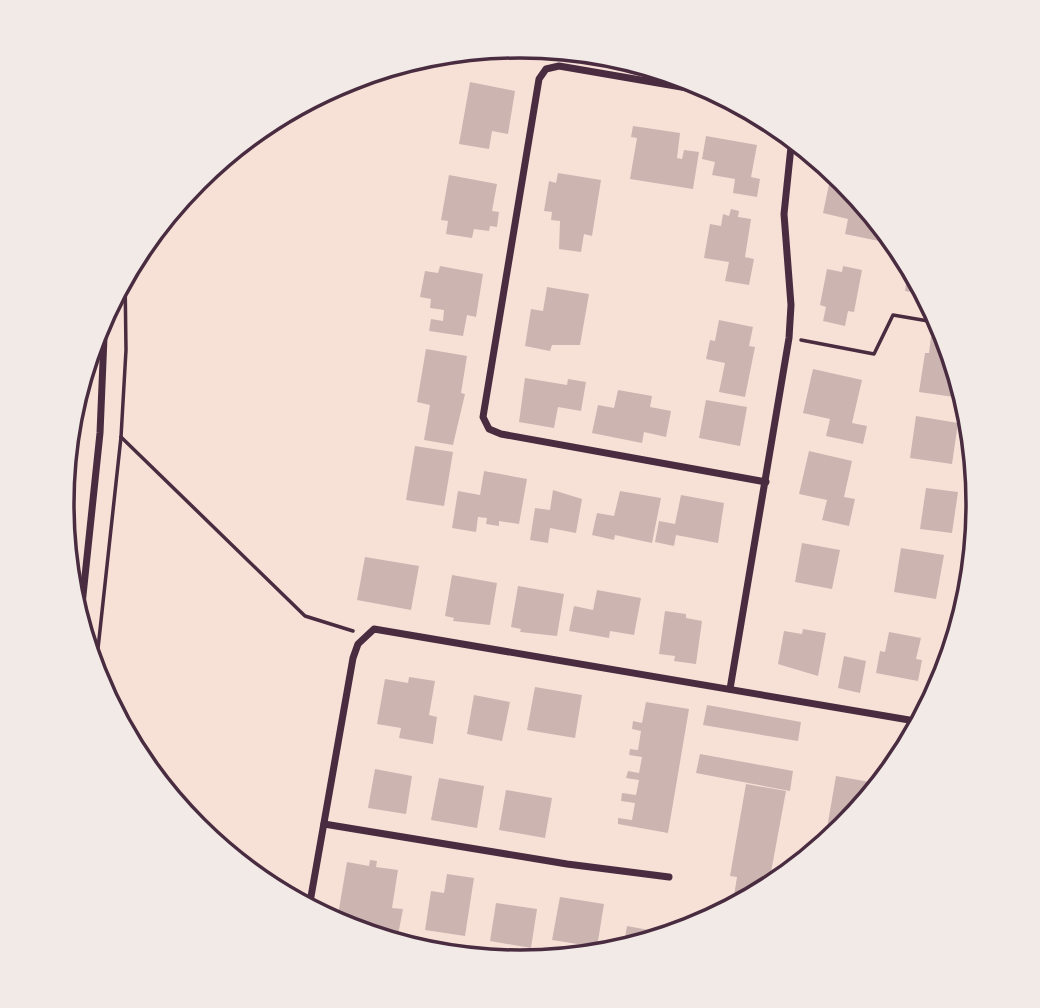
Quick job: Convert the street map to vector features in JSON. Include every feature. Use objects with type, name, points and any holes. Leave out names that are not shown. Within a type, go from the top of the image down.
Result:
[{"type":"street","points":[[676,86],[559,66],[546,69],[539,79],[483,417],[489,429],[501,435],[766,482]]},
{"type":"street","points":[[730,689],[789,338],[791,305],[784,214],[791,149]]},
{"type":"street","points":[[83,595],[100,433],[104,344]]},
{"type":"street","points":[[311,897],[353,658],[365,635],[374,629],[388,629],[910,720]]},
{"type":"street","points":[[324,824],[567,864],[669,877]]},
{"type":"path","points":[[98,649],[121,437],[126,350],[125,297]]},
{"type":"path","points":[[789,338],[874,354],[893,315],[926,321]]},
{"type":"path","points":[[121,437],[305,616],[365,635]]},
{"type":"building","points":[[470,82],[515,91],[508,134],[492,131],[489,149],[459,144]]},
{"type":"building","points":[[633,126],[680,133],[677,158],[682,159],[684,150],[699,152],[693,189],[630,179],[637,138],[631,137]]},
{"type":"building","points":[[706,136],[757,145],[751,177],[760,179],[757,197],[733,193],[735,179],[712,175],[715,162],[702,159]]},
{"type":"building","points":[[558,173],[601,180],[592,236],[584,234],[581,252],[559,249],[560,221],[551,220],[552,212],[544,211],[549,181],[556,183]]},
{"type":"building","points":[[449,175],[497,184],[492,211],[499,212],[497,227],[490,226],[489,231],[474,229],[472,238],[446,234],[448,221],[441,220]]},
{"type":"building","points":[[830,182],[881,241],[845,234],[848,219],[823,213]]},
{"type":"building","points":[[731,209],[739,211],[738,217],[751,219],[745,257],[754,259],[749,285],[725,281],[729,262],[704,258],[710,224],[721,226],[723,214],[729,216]]},
{"type":"building","points":[[440,266],[483,274],[476,317],[467,315],[463,336],[429,331],[431,319],[443,321],[444,310],[430,308],[431,299],[420,297],[425,271],[438,273]]},
{"type":"building","points":[[843,266],[862,270],[854,312],[848,311],[845,326],[823,321],[826,307],[820,305],[827,269],[842,272]]},
{"type":"building","points":[[906,282],[912,292],[905,291]]},
{"type":"building","points":[[547,287],[589,294],[580,345],[552,345],[550,351],[525,346],[531,309],[543,311]]},
{"type":"building","points":[[719,320],[753,327],[749,346],[755,347],[745,397],[719,392],[725,363],[706,359],[710,340],[715,341]]},
{"type":"building","points":[[931,337],[934,337],[953,397],[919,392],[925,353],[929,353]]},
{"type":"building","points":[[426,349],[467,356],[461,393],[465,394],[453,445],[424,440],[430,405],[417,402]]},
{"type":"building","points":[[813,369],[862,380],[852,423],[867,426],[863,444],[826,436],[830,419],[803,413]]},
{"type":"building","points":[[525,378],[567,385],[568,379],[586,382],[581,411],[558,407],[554,428],[519,422]]},
{"type":"building","points":[[618,390],[652,396],[650,407],[671,411],[666,437],[644,432],[642,443],[592,433],[598,405],[614,408]]},
{"type":"building","points":[[706,400],[747,407],[740,446],[699,438]]},
{"type":"building","points":[[916,416],[958,423],[952,464],[910,458]]},
{"type":"building","points":[[415,446],[453,452],[444,506],[406,500]]},
{"type":"building","points":[[809,451],[852,461],[844,497],[855,499],[849,526],[822,520],[827,500],[799,494]]},
{"type":"building","points":[[484,471],[527,479],[519,524],[499,521],[499,526],[486,524],[487,518],[478,517],[476,532],[452,528],[458,491],[480,495]]},
{"type":"building","points":[[926,488],[958,492],[952,533],[920,529]]},
{"type":"building","points":[[553,490],[582,499],[576,533],[550,528],[548,543],[530,540],[535,508],[550,510]]},
{"type":"building","points":[[620,491],[661,498],[652,543],[615,535],[614,540],[592,535],[597,513],[614,516]]},
{"type":"building","points":[[681,495],[724,503],[718,543],[676,535],[674,546],[655,542],[659,521],[675,524]]},
{"type":"building","points":[[802,543],[840,550],[832,589],[795,582]]},
{"type":"building","points":[[901,548],[944,555],[936,599],[894,592]]},
{"type":"building","points":[[365,557],[419,566],[411,610],[357,600]]},
{"type":"building","points":[[452,575],[497,583],[490,625],[453,621],[454,618],[445,616]]},
{"type":"building","points":[[518,586],[564,594],[557,636],[520,632],[521,629],[511,627]]},
{"type":"building","points":[[597,590],[641,598],[634,635],[610,631],[609,638],[569,631],[574,606],[593,610]]},
{"type":"building","points":[[665,611],[686,614],[686,618],[702,621],[696,664],[674,661],[675,656],[659,654]]},
{"type":"building","points":[[803,629],[826,633],[818,676],[778,664],[784,631],[802,634]]},
{"type":"building","points":[[889,632],[921,638],[916,659],[922,660],[918,681],[876,673],[880,651],[885,652]]},
{"type":"building","points":[[844,656],[866,661],[860,693],[838,688]]},
{"type":"building","points":[[409,677],[435,681],[429,715],[437,717],[433,744],[399,738],[401,728],[377,724],[385,679],[408,683]]},
{"type":"building","points":[[535,687],[582,695],[575,738],[527,730]]},
{"type":"building","points":[[474,695],[510,702],[502,741],[467,734]]},
{"type":"building","points":[[646,702],[689,709],[668,833],[618,824],[618,818],[632,820],[635,803],[621,801],[622,793],[636,795],[639,780],[626,778],[628,771],[639,773],[642,757],[629,755],[630,749],[638,750],[641,731],[632,729],[633,721],[642,723]]},
{"type":"building","points":[[707,705],[801,722],[798,741],[703,725]]},
{"type":"building","points":[[700,754],[793,771],[790,791],[696,773]]},
{"type":"building","points":[[375,769],[412,776],[406,814],[368,808]]},
{"type":"building","points":[[836,776],[869,782],[836,820],[827,828]]},
{"type":"building","points":[[439,778],[484,786],[477,828],[431,820]]},
{"type":"building","points":[[746,784],[786,791],[771,873],[734,895],[737,877],[730,876]]},
{"type":"building","points":[[506,790],[552,798],[545,838],[499,830]]},
{"type":"building","points":[[370,860],[377,861],[376,867],[398,870],[392,908],[403,909],[398,933],[339,911],[347,862],[369,866]]},
{"type":"building","points":[[447,874],[474,878],[465,936],[425,930],[431,891],[444,893]]},
{"type":"building","points":[[560,897],[604,904],[598,943],[585,945],[552,940]]},
{"type":"building","points":[[496,903],[537,909],[531,948],[490,941]]},
{"type":"building","points":[[627,926],[651,930],[635,935],[625,937]]}]
